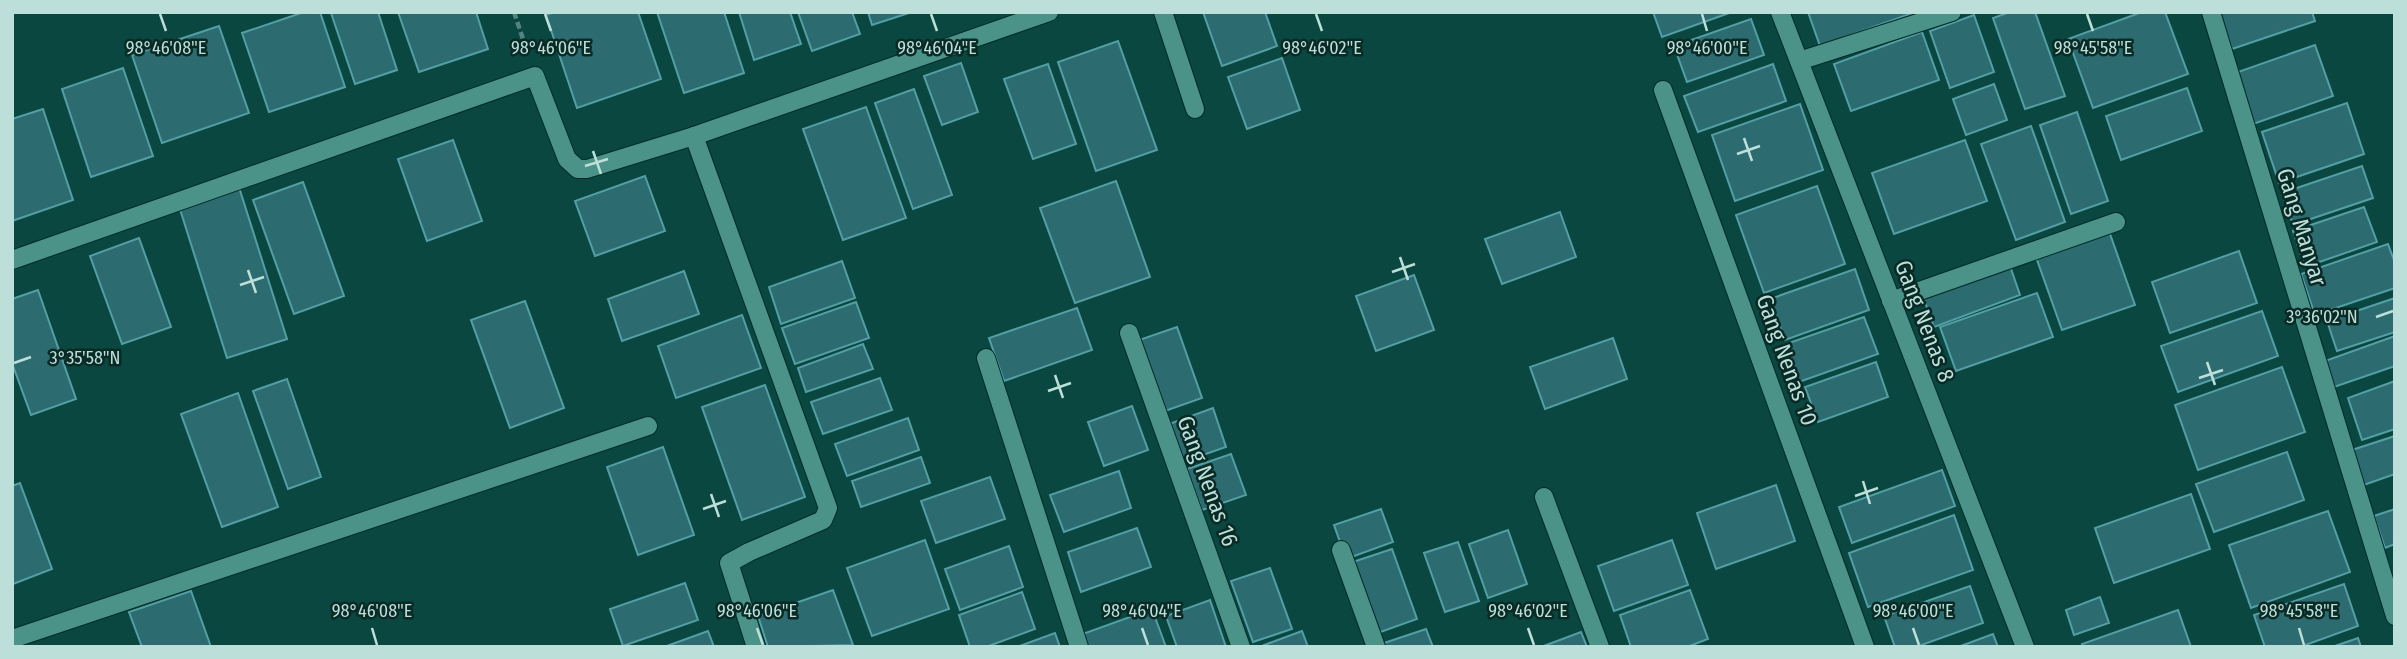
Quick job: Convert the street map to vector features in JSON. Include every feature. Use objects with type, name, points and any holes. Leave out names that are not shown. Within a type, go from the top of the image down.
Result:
[{"type":"street","points":[[12,260],[535,76],[567,159],[578,169],[587,169],[694,136],[1049,12]]},
{"type":"street","points":[[1163,12],[1195,109]]},
{"type":"street","name":"Gang Nenas 8","points":[[1780,12],[2025,647]]},
{"type":"street","points":[[1799,61],[1952,12]]},
{"type":"street","name":"Gang Manyar","points":[[2211,12],[2395,616]]},
{"type":"street","name":"Gang Nenas 10","points":[[1663,90],[1864,647]]},
{"type":"street","points":[[694,136],[828,508],[824,520],[729,563],[756,647]]},
{"type":"street","points":[[1891,301],[2116,222]]},
{"type":"street","name":"Gang Nenas 16","points":[[1129,332],[1241,647]]},
{"type":"street","points":[[986,358],[1079,647]]},
{"type":"street","points":[[12,639],[648,426]]},
{"type":"street","points":[[1544,497],[1600,647]]},
{"type":"street","points":[[1341,550],[1376,647]]},
{"type":"path","points":[[514,12],[535,76]]},
{"type":"building","points":[[304,12],[320,12],[345,87],[269,112],[242,33]]},
{"type":"building","points":[[378,12],[397,70],[355,84],[331,13]]},
{"type":"building","points":[[398,12],[476,12],[488,49],[419,72]]},
{"type":"building","points":[[555,12],[638,12],[661,79],[577,108],[546,15]]},
{"type":"building","points":[[657,12],[724,12],[744,73],[684,93]]},
{"type":"building","points":[[739,12],[790,12],[801,44],[754,60]]},
{"type":"building","points":[[798,12],[852,12],[860,34],[812,51]]},
{"type":"building","points":[[868,12],[912,12],[872,25]]},
{"type":"building","points":[[1203,12],[1265,12],[1277,46],[1222,66]]},
{"type":"building","points":[[1653,12],[1732,12],[1662,37]]},
{"type":"building","points":[[1808,12],[1913,12],[1913,13],[1820,46]]},
{"type":"building","points":[[2010,12],[2035,12],[2065,96],[2025,109],[1993,18]]},
{"type":"building","points":[[2142,12],[2165,12],[2188,74],[2093,108],[2068,39]]},
{"type":"building","points":[[2219,12],[2312,12],[2315,21],[2232,49]]},
{"type":"building","points":[[1974,15],[1994,72],[1950,88],[1930,31]]},
{"type":"building","points":[[1751,19],[1764,55],[1687,82],[1674,46]]},
{"type":"building","points":[[219,26],[249,113],[162,143],[132,55]]},
{"type":"building","points":[[1922,32],[1939,80],[1851,111],[1834,64]]},
{"type":"building","points":[[1118,41],[1157,150],[1096,171],[1058,62]]},
{"type":"building","points":[[2315,45],[2333,96],[2253,124],[2235,73]]},
{"type":"building","points":[[1282,58],[1300,110],[1247,129],[1228,77]]},
{"type":"building","points":[[961,63],[978,112],[942,125],[924,76]]},
{"type":"building","points":[[1048,64],[1076,144],[1033,159],[1004,79]]},
{"type":"building","points":[[1773,64],[1786,101],[1698,132],[1684,96]]},
{"type":"building","points":[[123,68],[153,156],[91,177],[62,89]]},
{"type":"building","points":[[1994,84],[2007,120],[1966,135],[1953,99]]},
{"type":"building","points":[[2187,88],[2202,131],[2121,160],[2106,116]]},
{"type":"building","points":[[914,89],[952,195],[913,209],[875,103]]},
{"type":"building","points":[[2347,103],[2364,154],[2279,183],[2262,132]]},
{"type":"building","points":[[1800,104],[1823,170],[1735,201],[1712,135]]},
{"type":"building","points":[[866,107],[906,218],[843,240],[803,129]]},
{"type":"building","points":[[43,109],[73,200],[12,221],[12,119]]},
{"type":"building","points":[[2077,112],[2108,201],[2071,214],[2040,125]]},
{"type":"building","points":[[2031,126],[2065,222],[2016,240],[1981,144]]},
{"type":"building","points":[[453,140],[482,221],[427,241],[398,159]]},
{"type":"building","points":[[1965,140],[1987,201],[1894,234],[1872,173]]},
{"type":"building","points":[[2362,166],[2373,198],[2293,225],[2282,193]]},
{"type":"building","points":[[645,176],[665,231],[595,256],[575,201]]},
{"type":"building","points":[[1116,181],[1150,277],[1075,303],[1040,208]]},
{"type":"building","points":[[303,182],[344,296],[294,314],[253,200]]},
{"type":"building","points":[[238,184],[287,339],[227,358],[178,203]]},
{"type":"building","points":[[1817,186],[1845,264],[1764,293],[1736,215]]},
{"type":"building","points":[[2364,207],[2377,242],[2305,267],[2293,231]]},
{"type":"building","points":[[1560,212],[1576,257],[1502,284],[1485,239]]},
{"type":"building","points":[[2109,231],[2135,305],[2062,330],[2036,257]]},
{"type":"building","points":[[139,238],[171,327],[122,344],[90,256]]},
{"type":"building","points":[[2388,244],[2395,263],[2395,288],[2315,315],[2301,274]]},
{"type":"building","points":[[2239,251],[2257,303],[2170,333],[2152,282]]},
{"type":"building","points":[[842,261],[855,298],[781,324],[769,287]]},
{"type":"building","points":[[2009,263],[2020,295],[1934,327],[1922,294]]},
{"type":"building","points":[[1855,269],[1869,310],[1785,340],[1770,299]]},
{"type":"building","points":[[684,271],[699,314],[622,341],[608,299]]},
{"type":"building","points":[[1414,275],[1434,330],[1376,351],[1356,296]]},
{"type":"building","points":[[38,290],[76,399],[31,415],[12,363],[12,299]]},
{"type":"building","points":[[2037,293],[2053,337],[1956,371],[1940,327]]},
{"type":"building","points":[[2395,298],[2395,332],[2337,351],[2327,321]]},
{"type":"building","points":[[525,301],[564,408],[510,428],[471,320]]},
{"type":"building","points":[[856,302],[869,338],[795,364],[782,328]]},
{"type":"building","points":[[1077,308],[1092,350],[1004,381],[989,338]]},
{"type":"building","points":[[2262,311],[2278,356],[2178,392],[2161,346]]},
{"type":"building","points":[[742,315],[761,368],[676,398],[658,346]]},
{"type":"building","points":[[1864,317],[1878,354],[1796,383],[1783,345]]},
{"type":"building","points":[[1177,327],[1202,398],[1165,411],[1139,340]]},
{"type":"building","points":[[2395,336],[2395,366],[2334,387],[2325,361]]},
{"type":"building","points":[[1613,338],[1627,379],[1545,409],[1530,367]]},
{"type":"building","points":[[863,344],[873,369],[806,392],[798,368]]},
{"type":"building","points":[[1876,362],[1888,397],[1818,422],[1805,387]]},
{"type":"building","points":[[2282,367],[2305,432],[2198,470],[2175,405]]},
{"type":"building","points":[[880,378],[892,410],[823,434],[811,402]]},
{"type":"building","points":[[287,379],[321,477],[288,489],[253,391]]},
{"type":"building","points":[[2395,381],[2395,429],[2362,440],[2348,398]]},
{"type":"building","points":[[765,385],[805,497],[742,520],[702,407]]},
{"type":"building","points":[[238,393],[278,507],[222,527],[181,414]]},
{"type":"building","points":[[1132,406],[1148,450],[1104,466],[1088,422]]},
{"type":"building","points":[[1213,408],[1226,447],[1183,462],[1169,424]]},
{"type":"building","points":[[908,418],[919,450],[847,476],[835,444]]},
{"type":"building","points":[[2395,436],[2395,474],[2361,486],[2349,451]]},
{"type":"building","points":[[663,447],[694,535],[638,555],[607,467]]},
{"type":"building","points":[[2287,452],[2304,500],[2214,532],[2196,484]]},
{"type":"building","points":[[1231,454],[1246,495],[1202,510],[1187,469]]},
{"type":"building","points":[[921,457],[930,483],[861,507],[852,481]]},
{"type":"building","points":[[1942,470],[1955,506],[1852,543],[1839,507]]},
{"type":"building","points":[[1119,471],[1131,508],[1064,532],[1050,495]]},
{"type":"building","points":[[990,477],[1005,519],[936,543],[921,501]]},
{"type":"building","points":[[20,483],[52,569],[13,584],[12,486]]},
{"type":"building","points":[[1776,485],[1795,541],[1716,569],[1697,513]]},
{"type":"building","points":[[2191,494],[2210,549],[2114,583],[2095,528]]},
{"type":"building","points":[[1381,509],[1393,542],[1346,559],[1334,525]]},
{"type":"building","points":[[2395,509],[2395,544],[2385,548],[2374,516]]},
{"type":"building","points":[[2328,511],[2350,572],[2251,608],[2229,545]]},
{"type":"building","points":[[1954,515],[1973,570],[1868,607],[1849,553]]},
{"type":"building","points":[[1137,528],[1151,567],[1081,592],[1068,552]]},
{"type":"building","points":[[1508,530],[1527,584],[1488,598],[1469,544]]},
{"type":"building","points":[[925,540],[949,609],[872,636],[847,568]]},
{"type":"building","points":[[1672,540],[1688,585],[1614,611],[1598,566]]},
{"type":"building","points":[[1458,542],[1479,601],[1445,612],[1424,553]]},
{"type":"building","points":[[1009,546],[1023,587],[960,610],[945,569]]},
{"type":"building","points":[[1392,549],[1417,619],[1375,634],[1350,563]]},
{"type":"building","points":[[1270,568],[1292,629],[1253,642],[1231,581]]},
{"type":"building","points":[[685,583],[698,620],[623,646],[610,609]]},
{"type":"building","points":[[2344,584],[2358,626],[2300,647],[2265,647],[2254,615]]},
{"type":"building","points":[[1970,586],[1983,623],[1916,647],[1895,647],[1884,616]]},
{"type":"building","points":[[833,590],[853,645],[768,647],[758,616]]},
{"type":"building","points":[[1690,590],[1708,639],[1687,647],[1631,647],[1620,615]]},
{"type":"building","points":[[191,591],[211,647],[142,647],[129,612]]},
{"type":"building","points":[[1022,592],[1035,629],[986,647],[970,647],[959,615]]},
{"type":"building","points":[[2100,597],[2109,623],[2074,635],[2066,610]]},
{"type":"building","points":[[1210,600],[1226,647],[1177,647],[1166,616]]},
{"type":"building","points":[[1152,609],[1166,647],[1081,647],[1077,636]]},
{"type":"building","points":[[2178,610],[2191,647],[2083,647],[2082,644]]},
{"type":"building","points":[[1426,629],[1433,647],[1378,647],[1378,645]]},
{"type":"building","points":[[708,631],[714,647],[664,647]]},
{"type":"building","points":[[1302,631],[1308,647],[1259,647]]},
{"type":"building","points":[[1581,632],[1587,647],[1541,647]]},
{"type":"building","points":[[1055,633],[1060,647],[1017,647]]},
{"type":"building","points":[[1993,634],[1998,647],[1958,647]]},
{"type":"building","points":[[2358,638],[2361,647],[2332,647]]}]
